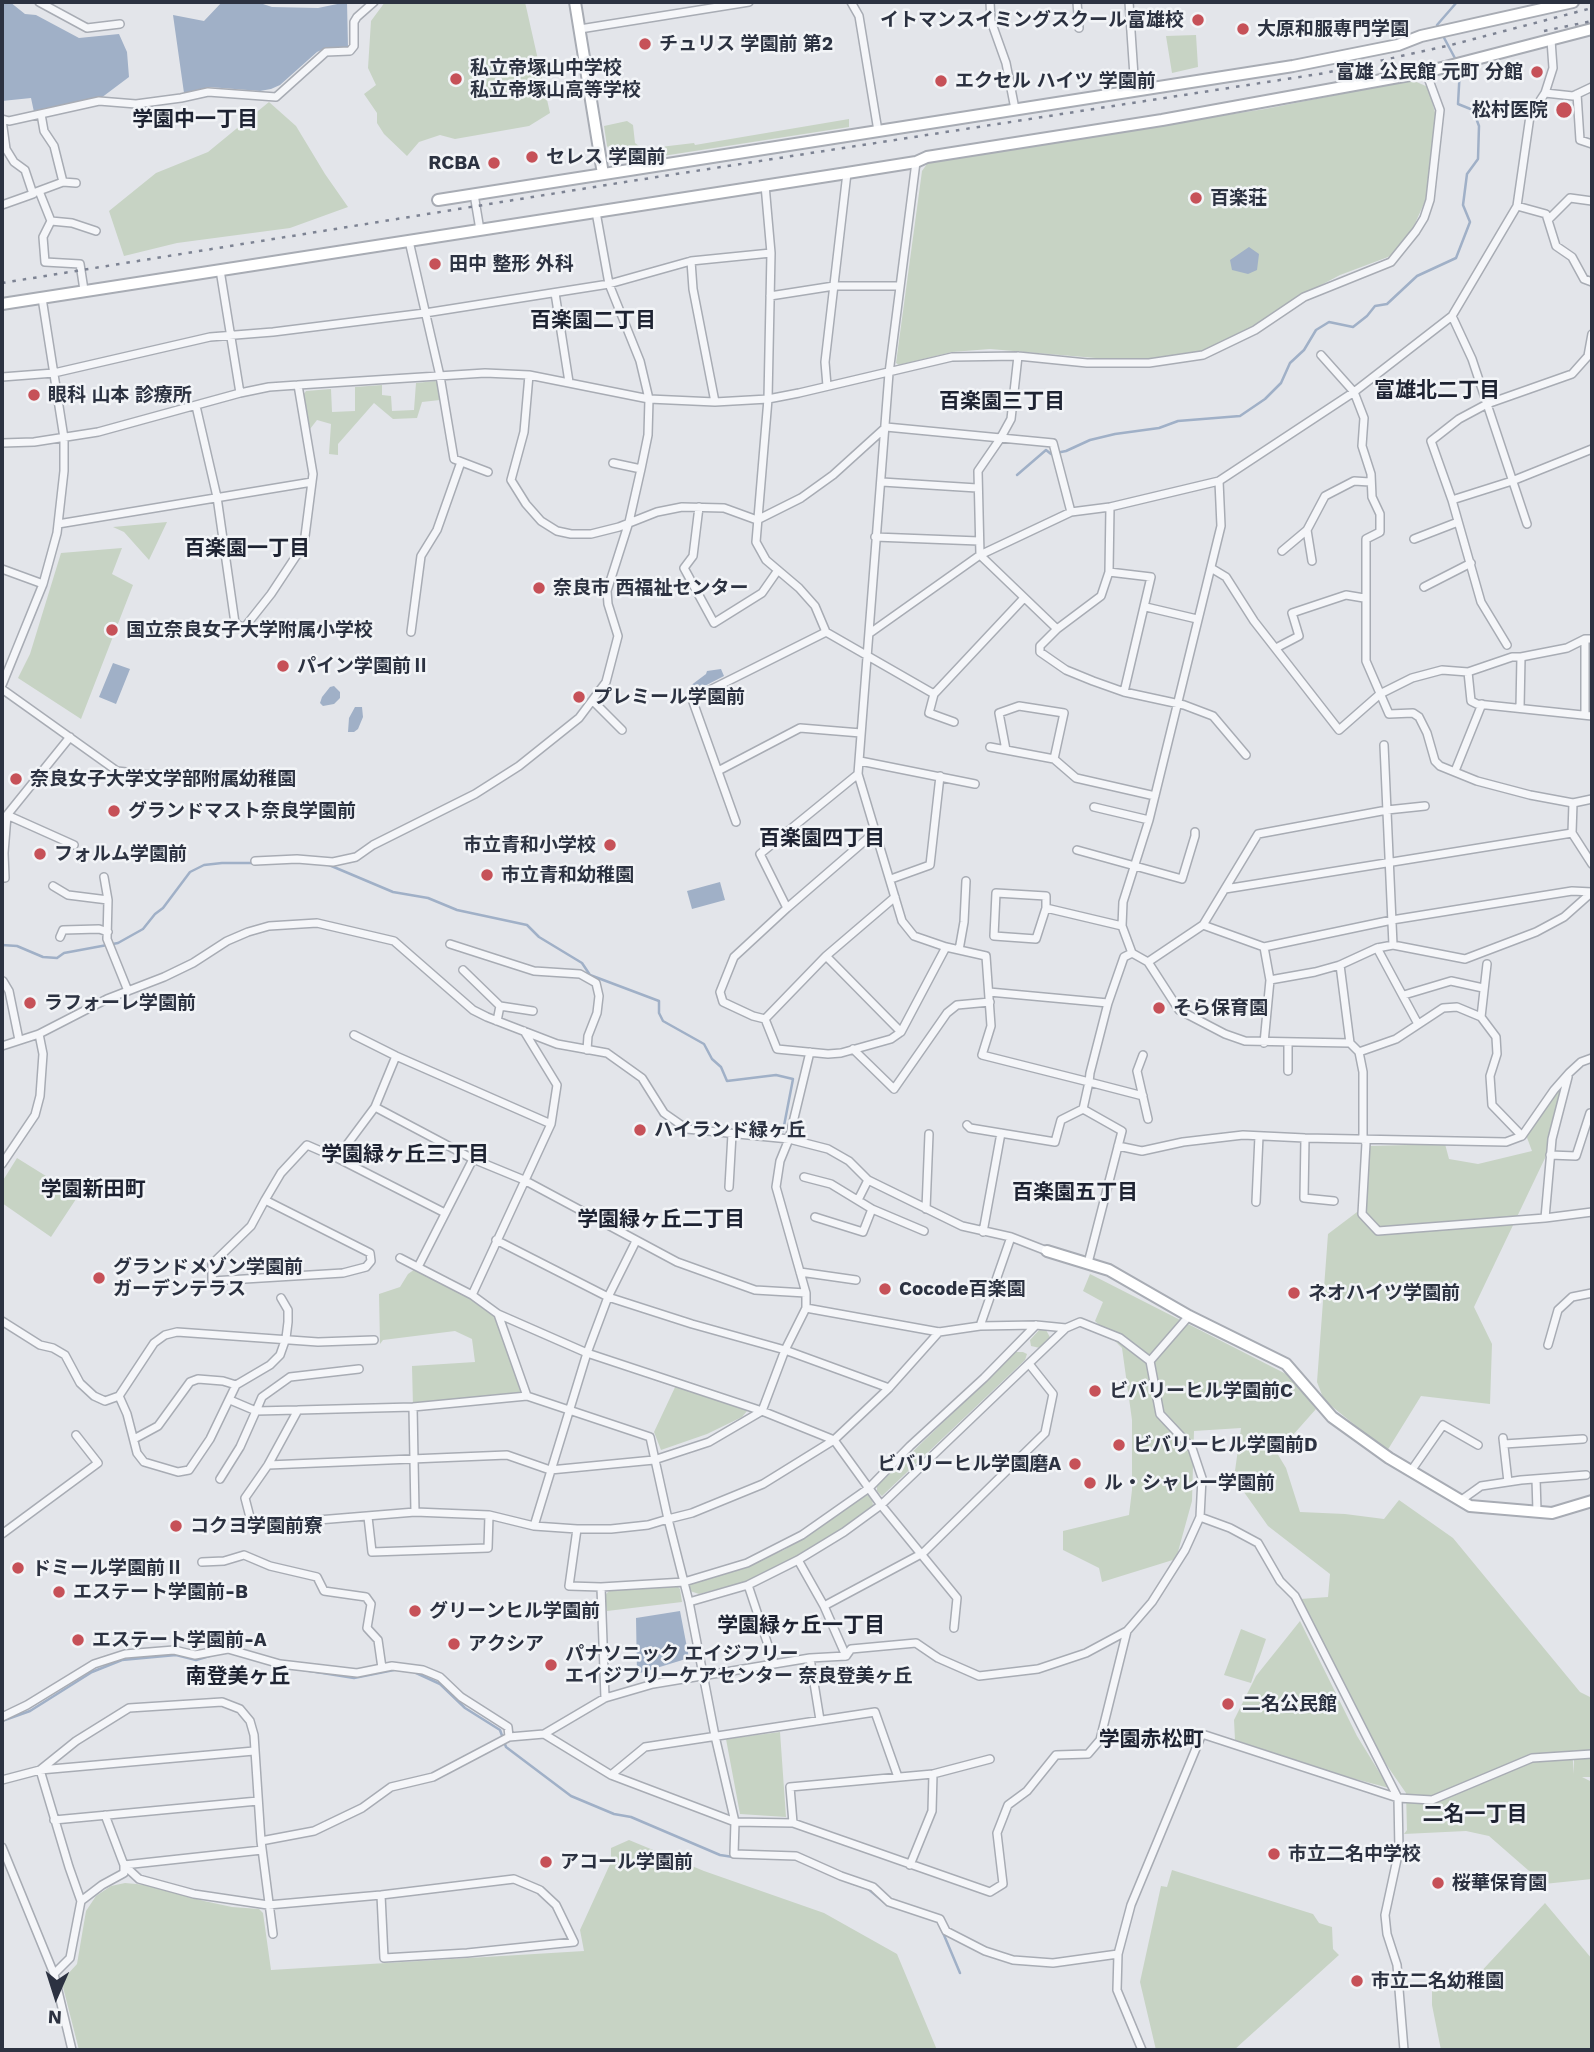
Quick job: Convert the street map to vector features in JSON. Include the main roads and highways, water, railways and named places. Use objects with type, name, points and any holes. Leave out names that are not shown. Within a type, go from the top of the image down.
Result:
[{"type":"water","points":[[2,2],[10,2],[25,14],[36,15],[79,38],[119,34],[127,52],[129,77],[101,98],[34,112],[31,98],[2,101]]},
{"type":"water","points":[[222,2],[257,2],[272,7],[318,8],[347,2],[348,48],[328,47],[317,52],[280,85],[271,89],[260,91],[209,87],[184,93],[173,15],[204,21]]},
{"type":"water","points":[[1249,247],[1259,254],[1257,270],[1248,274],[1232,270],[1230,260]]},
{"type":"water","points":[[113,663],[130,669],[116,704],[99,697]]},
{"type":"water","points":[[721,669],[724,676],[695,691],[690,686],[707,671]]},
{"type":"water","points":[[334,686],[340,692],[340,698],[334,704],[323,706],[320,703],[322,697]]},
{"type":"water","points":[[355,707],[362,707],[363,717],[358,729],[348,732],[349,718]]},
{"type":"water","points":[[720,882],[725,900],[692,909],[687,891]]},
{"type":"water","points":[[680,1611],[689,1658],[637,1674],[636,1618]]},
{"type":"waterway","points":[[1439,28],[1437,25],[1457,2]]},
{"type":"waterway","points":[[1442,34],[1457,62]]},
{"type":"waterway","points":[[1017,475],[1046,450],[1051,454],[1066,451],[1090,440],[1159,428],[1178,421],[1240,416],[1265,399],[1281,383],[1290,363],[1304,350],[1316,330],[1329,322],[1353,327],[1375,306],[1387,304],[1417,276],[1456,258],[1470,222],[1463,205],[1467,174],[1478,159],[1479,126],[1473,110],[1458,104],[1460,68]]},
{"type":"waterway","points":[[294,862],[309,863]]},
{"type":"waterway","points":[[2,945],[17,946],[43,957],[57,958],[64,953],[118,943],[143,929],[190,872],[204,865],[256,863]]},
{"type":"waterway","points":[[329,865],[393,892],[428,898],[457,910],[527,925],[539,937],[582,963],[590,975],[659,1001],[659,1013],[663,1021],[704,1044],[712,1059],[721,1067],[727,1081],[776,1075],[793,1079],[783,1131]]},
{"type":"waterway","points":[[2,1721],[30,1711],[92,1672],[122,1660],[176,1655],[196,1660],[213,1655]]},
{"type":"waterway","points":[[297,1669],[354,1678],[394,1670]]},
{"type":"waterway","points":[[414,1672],[440,1684],[465,1708],[500,1730],[506,1747],[571,1796],[614,1814],[631,1817],[720,1855],[733,1857]]},
{"type":"waterway","points":[[841,1879],[854,1884]]},
{"type":"waterway","points":[[867,1888],[884,1902]]},
{"type":"waterway","points":[[941,1928],[960,1973]]},
{"type":"railway","points":[[2,283],[1325,73],[1451,45],[1592,8]]},
{"type":"railway","points":[[1544,31],[1592,21]]},
{"type":"place","name":"イトマンスイミングスクール富雄校","points":[[1198,20]]},
{"type":"place","name":"大原和服専門学園","points":[[1243,29]]},
{"type":"place","name":"チュリス 学園前 第2","points":[[645,44]]},
{"type":"place","name":"富雄 公民館 元町 分館","points":[[1537,72]]},
{"type":"place","name":"私立帝塚山中学校 私立帝塚山高等学校","points":[[456,79]]},
{"type":"place","name":"エクセル ハイツ 学園前","points":[[941,81]]},
{"type":"place","name":"松村医院","points":[[1564,110]]},
{"type":"place","name":"セレス 学園前","points":[[532,157]]},
{"type":"place","name":"RCBA","points":[[494,163]]},
{"type":"place","name":"百楽荘","points":[[1196,198]]},
{"type":"place","name":"田中 整形 外科","points":[[435,264]]},
{"type":"place","name":"眼科 山本 診療所","points":[[34,395]]},
{"type":"place","name":"奈良市 西福祉センター","points":[[539,588]]},
{"type":"place","name":"国立奈良女子大学附属小学校","points":[[112,630]]},
{"type":"place","name":"パイン学園前Ⅱ","points":[[283,666]]},
{"type":"place","name":"プレミール学園前","points":[[579,697]]},
{"type":"place","name":"奈良女子大学文学部附属幼稚園","points":[[16,779]]},
{"type":"place","name":"グランドマスト奈良学園前","points":[[114,811]]},
{"type":"place","name":"市立青和小学校","points":[[610,845]]},
{"type":"place","name":"フォルム学園前","points":[[40,854]]},
{"type":"place","name":"市立青和幼稚園","points":[[487,875]]},
{"type":"place","name":"ラフォーレ学園前","points":[[30,1003]]},
{"type":"place","name":"そら保育園","points":[[1159,1008]]},
{"type":"place","name":"ハイランド緑ヶ丘","points":[[640,1130]]},
{"type":"place","name":"グランドメゾン学園前 ガーデンテラス","points":[[99,1278]]},
{"type":"place","name":"Cocode百楽園","points":[[885,1289]]},
{"type":"place","name":"ネオハイツ学園前","points":[[1294,1293]]},
{"type":"place","name":"ビバリーヒル学園前C","points":[[1095,1391]]},
{"type":"place","name":"ビバリーヒル学園前D","points":[[1119,1445]]},
{"type":"place","name":"ビバリーヒル学園磨A","points":[[1075,1464]]},
{"type":"place","name":"ル・シャレー学園前","points":[[1090,1483]]},
{"type":"place","name":"コクヨ学園前寮","points":[[176,1526]]},
{"type":"place","name":"ドミール学園前Ⅱ","points":[[18,1568]]},
{"type":"place","name":"エステート学園前-B","points":[[59,1592]]},
{"type":"place","name":"グリーンヒル学園前","points":[[415,1611]]},
{"type":"place","name":"エステート学園前-A","points":[[78,1640]]},
{"type":"place","name":"アクシア","points":[[454,1644]]},
{"type":"place","name":"パナソニック エイジフリー エイジフリーケアセンター 奈良登美ヶ丘","points":[[551,1665]]},
{"type":"place","name":"二名公民館","points":[[1228,1704]]},
{"type":"place","name":"市立二名中学校","points":[[1274,1854]]},
{"type":"place","name":"アコール学園前","points":[[546,1862]]},
{"type":"place","name":"桜華保育園","points":[[1438,1883]]},
{"type":"place","name":"市立二名幼稚園","points":[[1357,1981]]},
{"type":"district","name":"学園中一丁目","points":[[195,120]]},
{"type":"district","name":"百楽園二丁目","points":[[593,321]]},
{"type":"district","name":"富雄北二丁目","points":[[1437,391]]},
{"type":"district","name":"百楽園三丁目","points":[[1002,402]]},
{"type":"district","name":"百楽園一丁目","points":[[247,549]]},
{"type":"district","name":"百楽園四丁目","points":[[822,839]]},
{"type":"district","name":"学園緑ヶ丘三丁目","points":[[405,1155]]},
{"type":"district","name":"学園新田町","points":[[93,1190]]},
{"type":"district","name":"百楽園五丁目","points":[[1075,1193]]},
{"type":"district","name":"学園緑ヶ丘二丁目","points":[[661,1220]]},
{"type":"district","name":"学園緑ヶ丘一丁目","points":[[801,1626]]},
{"type":"district","name":"南登美ヶ丘","points":[[238,1677]]},
{"type":"district","name":"学園赤松町","points":[[1151,1740]]},
{"type":"district","name":"二名一丁目","points":[[1475,1815]]}]
